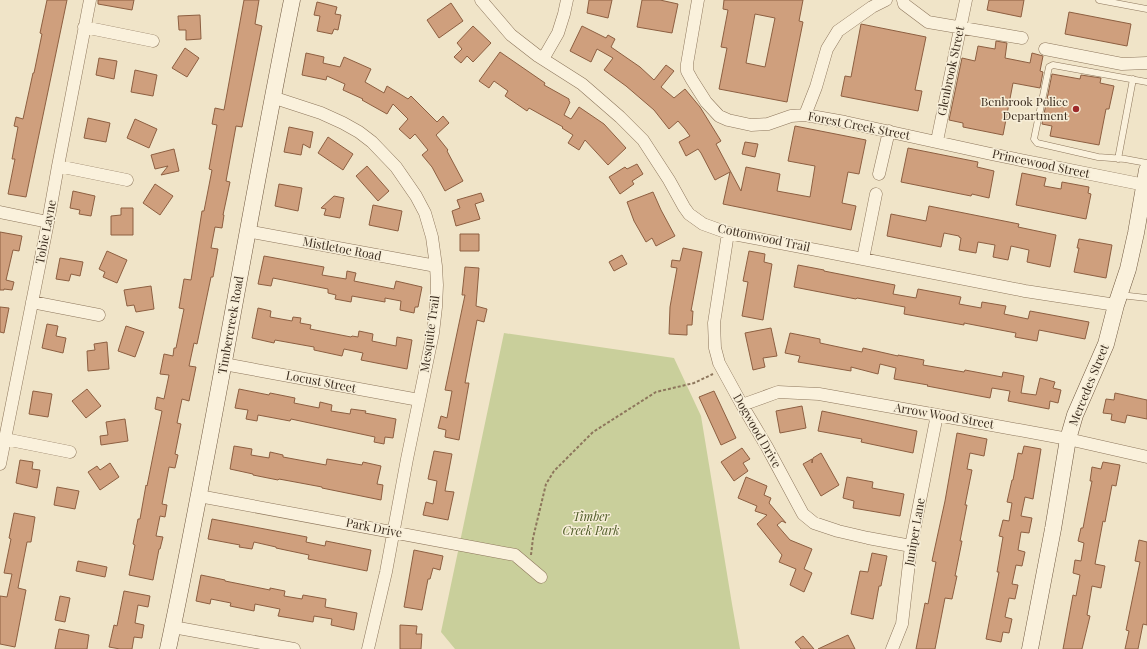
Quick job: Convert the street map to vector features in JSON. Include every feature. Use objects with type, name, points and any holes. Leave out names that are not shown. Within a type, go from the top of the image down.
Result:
[{"type":"street","name":"Tobie Layne","points":[[0,464],[90,0]]},
{"type":"street","name":"Timbercreek Road","points":[[168,649],[199,496],[272,98],[292,0]]},
{"type":"street","name":"Cottonwood Trail","points":[[481,0],[511,35],[543,59],[582,84],[620,116],[643,140],[689,214],[703,224],[728,233],[1025,291],[1118,300]]},
{"type":"street","points":[[543,59],[558,33],[567,0]]},
{"type":"street","name":"Forest Creek Street","points":[[698,0],[687,71],[706,102],[719,116],[728,120],[751,125],[768,124],[791,116],[805,116],[845,122],[937,141]]},
{"type":"street","points":[[805,116],[816,87],[827,49],[838,31],[872,7],[886,0]]},
{"type":"street","points":[[903,0],[904,4],[928,22],[1022,38]]},
{"type":"street","name":"Glenbrook Street","points":[[937,141],[966,0]]},
{"type":"street","points":[[84,27],[153,41]]},
{"type":"street","points":[[1045,49],[1122,64],[1147,63]]},
{"type":"street","name":"Mesquite Trail","points":[[272,98],[321,113],[359,132],[372,142],[396,167],[416,196],[425,213],[432,237],[437,285],[433,333],[386,572],[368,649]]},
{"type":"street","points":[[879,174],[889,131]]},
{"type":"street","name":"Princewood Street","points":[[937,141],[1144,185]]},
{"type":"street","points":[[58,166],[127,180]]},
{"type":"street","name":"Mercedes Street","points":[[1030,649],[1068,440],[1075,415],[1106,344],[1139,234],[1147,170]]},
{"type":"street","points":[[864,259],[876,194]]},
{"type":"street","points":[[0,212],[48,222]]},
{"type":"street","name":"Mistletoe Road","points":[[248,231],[436,266]]},
{"type":"street","name":"Dogwood Drive","points":[[728,233],[714,323],[715,348],[719,362],[803,514],[814,523],[838,532],[911,546]]},
{"type":"street","points":[[32,302],[99,315]]},
{"type":"street","name":"Locust Street","points":[[224,364],[419,400]]},
{"type":"street","name":"Arrow Wood Street","points":[[742,405],[778,392],[819,394],[1068,440],[1147,457]]},
{"type":"street","name":"Juniper Lane","points":[[892,649],[902,624],[911,546],[937,415]]},
{"type":"street","points":[[5,439],[70,452]]},
{"type":"street","name":"Park Drive","points":[[199,496],[515,555],[541,576]]},
{"type":"street","points":[[173,627],[294,649]]},
{"type":"lane","points":[[1099,0],[1147,9]]},
{"type":"lane","points":[[1147,82],[1052,65],[1048,67],[1034,139],[1037,143],[1098,157],[1118,158],[1147,163]]},
{"type":"lane","points":[[1118,158],[1133,79]]},
{"type":"lane","points":[[1118,300],[1147,298]]},
{"type":"path","points":[[530,568],[533,538],[546,484],[554,471],[593,432],[656,392],[694,383],[712,375],[719,362]]},
{"type":"green space","name":"Timber Creek Park","points":[[504,333],[674,358],[701,416],[740,649],[455,649],[441,632]]},
{"type":"building","points":[[47,0],[67,0],[26,197],[8,194],[15,159],[12,159],[18,127],[14,126],[16,117],[23,119],[42,34],[40,33]]},
{"type":"building","points":[[98,0],[134,0],[132,10],[98,4]]},
{"type":"building","points":[[244,0],[259,0],[255,24],[262,26],[242,127],[236,126],[226,181],[230,182],[223,215],[222,228],[215,227],[211,248],[218,249],[197,344],[194,343],[189,366],[196,367],[189,401],[182,399],[177,423],[181,424],[175,454],[178,455],[175,468],[169,467],[162,504],[167,505],[165,517],[160,516],[156,536],[163,537],[153,580],[129,575],[135,545],[133,544],[138,519],[140,519],[162,411],[155,409],[157,397],[164,399],[169,375],[160,374],[164,354],[173,356],[174,348],[176,348],[184,309],[179,308],[184,279],[191,280],[202,211],[204,211],[212,170],[209,169],[217,125],[212,124],[215,108],[224,110]]},
{"type":"building","points":[[589,0],[612,0],[608,18],[587,13]]},
{"type":"building","points":[[642,0],[660,0],[678,4],[672,33],[637,27]]},
{"type":"building","points":[[724,0],[803,0],[799,21],[803,22],[787,102],[719,89],[727,48],[721,47],[728,10],[723,9]],"holes":[[[755,14],[775,18],[765,67],[746,63]]]},
{"type":"building","points":[[989,0],[1024,0],[1021,17],[987,10]]},
{"type":"building","points":[[317,2],[337,7],[335,14],[341,15],[338,30],[334,29],[332,34],[317,31],[320,16],[314,15]]},
{"type":"building","points":[[451,3],[463,21],[439,38],[427,20]]},
{"type":"building","points":[[1069,12],[1131,24],[1127,46],[1065,34]]},
{"type":"building","points":[[200,15],[201,39],[186,40],[186,30],[179,30],[178,16]]},
{"type":"building","points":[[861,24],[926,37],[915,90],[922,91],[918,111],[841,96],[845,76],[851,77]]},
{"type":"building","points":[[473,26],[491,43],[473,62],[467,56],[461,63],[454,57],[462,49],[457,43]]},
{"type":"building","points":[[582,26],[606,38],[608,35],[615,39],[611,47],[640,67],[654,80],[666,65],[674,71],[661,87],[674,98],[685,89],[700,107],[721,141],[716,144],[741,191],[746,167],[780,174],[777,191],[810,197],[815,166],[788,161],[795,126],[866,140],[859,174],[848,172],[842,203],[856,206],[851,230],[723,204],[730,172],[715,180],[698,149],[686,156],[679,142],[690,136],[685,129],[678,121],[669,129],[654,110],[626,86],[604,70],[613,58],[597,49],[591,62],[570,51]]},
{"type":"building","points":[[996,41],[1007,43],[1005,58],[1030,63],[1032,53],[1043,56],[1040,71],[1043,72],[1040,88],[1013,83],[1003,135],[963,127],[963,123],[949,120],[962,58],[975,61],[978,46],[995,49]]},
{"type":"building","points":[[185,48],[199,58],[187,77],[172,68]]},
{"type":"building","points":[[500,52],[545,83],[544,85],[569,99],[570,102],[564,115],[571,119],[579,107],[604,124],[626,148],[608,165],[585,140],[579,150],[568,143],[573,135],[562,128],[563,127],[529,108],[527,111],[505,96],[508,91],[494,81],[489,88],[479,81]]},
{"type":"building","points":[[306,53],[324,57],[323,63],[340,67],[344,57],[371,69],[365,82],[384,93],[387,86],[408,99],[411,96],[437,122],[443,116],[449,123],[436,135],[448,150],[447,151],[463,181],[445,191],[432,167],[422,155],[428,150],[415,134],[410,139],[399,129],[408,119],[393,104],[387,114],[362,100],[363,99],[343,90],[345,84],[327,76],[326,80],[302,75]]},
{"type":"building","points":[[99,58],[117,61],[114,79],[96,75]]},
{"type":"building","points":[[135,70],[157,75],[153,96],[131,92]]},
{"type":"building","name":"Benbrook Police Department","points":[[1052,74],[1080,79],[1081,75],[1101,78],[1100,83],[1114,86],[1109,109],[1106,109],[1099,145],[1050,136],[1052,126],[1042,124]]},
{"type":"building","points":[[88,118],[110,123],[106,142],[84,138]]},
{"type":"building","points":[[135,119],[157,129],[149,148],[127,138]]},
{"type":"building","points":[[289,127],[313,132],[310,148],[303,144],[301,155],[284,152]]},
{"type":"building","points":[[328,137],[353,154],[343,170],[318,153]]},
{"type":"building","points":[[745,142],[758,144],[755,157],[742,154]]},
{"type":"building","points":[[908,148],[978,162],[977,167],[994,171],[989,198],[972,194],[971,196],[901,182]]},
{"type":"building","points":[[174,149],[179,171],[161,175],[168,166],[155,169],[151,155]]},
{"type":"building","points":[[637,164],[643,174],[632,181],[634,184],[620,194],[609,177],[625,167],[627,169]]},
{"type":"building","points":[[367,166],[389,191],[378,201],[356,176]]},
{"type":"building","points":[[1022,173],[1046,178],[1044,186],[1061,189],[1062,182],[1089,187],[1088,193],[1091,194],[1086,219],[1016,205]]},
{"type":"building","points":[[155,184],[173,196],[160,215],[143,203]]},
{"type":"building","points":[[279,184],[302,188],[298,211],[275,206]]},
{"type":"building","points":[[73,191],[95,196],[91,216],[79,214],[80,210],[70,208]]},
{"type":"building","points":[[653,192],[675,236],[656,246],[652,238],[646,242],[634,221],[627,202]]},
{"type":"building","points":[[481,193],[484,201],[475,204],[480,219],[456,226],[452,211],[460,208],[457,200]]},
{"type":"building","points":[[334,196],[344,198],[340,218],[324,215],[326,209],[321,208]]},
{"type":"building","points":[[373,205],[402,211],[398,231],[369,225]]},
{"type":"building","points":[[929,206],[1019,224],[1018,227],[1056,235],[1050,267],[1027,262],[1029,250],[1011,246],[1008,260],[993,257],[995,245],[978,242],[976,253],[959,250],[961,238],[959,236],[944,233],[941,247],[887,236],[891,214],[926,221]]},
{"type":"building","points":[[121,208],[133,208],[133,235],[111,235],[111,216],[121,215]]},
{"type":"building","points":[[0,232],[22,236],[19,251],[13,250],[6,280],[14,282],[12,290],[0,290]]},
{"type":"building","points":[[460,234],[479,234],[479,251],[460,251]]},
{"type":"building","points":[[1079,239],[1112,245],[1106,278],[1074,272],[1079,248],[1077,248]]},
{"type":"building","points":[[683,248],[702,252],[691,311],[693,311],[692,325],[687,325],[687,335],[669,334],[670,307],[677,268],[671,267],[672,260],[680,261]]},
{"type":"building","points":[[107,251],[127,260],[117,283],[103,277],[105,272],[99,269]]},
{"type":"building","points":[[749,251],[765,254],[764,262],[772,264],[763,320],[742,316],[748,282],[743,281]]},
{"type":"building","points":[[622,255],[627,264],[614,271],[609,262]]},
{"type":"building","points":[[264,256],[324,267],[322,275],[346,279],[347,271],[356,273],[354,281],[394,289],[396,281],[422,287],[418,307],[415,307],[414,313],[400,310],[401,301],[385,298],[385,302],[352,296],[351,302],[335,299],[336,295],[328,293],[328,289],[273,278],[271,286],[258,284]]},
{"type":"building","points":[[60,258],[83,262],[80,276],[71,274],[69,281],[56,279]]},
{"type":"building","points":[[798,265],[895,285],[893,294],[916,298],[918,289],[961,297],[959,304],[981,308],[982,302],[1006,306],[1004,314],[1028,319],[1030,311],[1089,322],[1085,339],[1039,330],[1037,341],[1015,337],[1016,333],[904,314],[905,307],[794,287]]},
{"type":"building","points":[[465,267],[479,268],[476,306],[487,309],[484,322],[477,320],[465,383],[469,383],[459,440],[445,437],[446,430],[438,428],[441,416],[447,418],[452,391],[445,390],[465,295],[462,295]]},
{"type":"building","points":[[151,286],[154,309],[136,312],[134,305],[127,306],[124,290]]},
{"type":"building","points":[[0,307],[9,308],[4,333],[0,332]]},
{"type":"building","points":[[258,308],[271,311],[270,317],[292,321],[293,317],[301,318],[300,323],[311,325],[310,329],[351,337],[358,337],[359,331],[373,334],[372,341],[396,346],[397,337],[412,340],[407,369],[361,360],[363,353],[344,349],[342,356],[314,350],[314,347],[275,340],[274,343],[252,338]]},
{"type":"building","points":[[47,324],[58,326],[56,336],[66,338],[63,353],[42,348]]},
{"type":"building","points":[[126,326],[144,332],[135,357],[118,351]]},
{"type":"building","points":[[771,328],[777,356],[763,358],[765,367],[753,370],[745,333]]},
{"type":"building","points":[[790,333],[820,339],[820,343],[862,352],[863,348],[924,360],[923,365],[964,372],[965,370],[1002,377],[1003,372],[1024,376],[1021,393],[1036,395],[1040,378],[1055,382],[1053,388],[1061,390],[1058,403],[1050,401],[1049,409],[1008,401],[1010,391],[992,388],[990,398],[894,379],[896,368],[880,364],[878,374],[851,367],[851,371],[798,362],[800,356],[785,353]]},
{"type":"building","points":[[107,342],[109,369],[88,371],[87,351],[95,350],[94,344]]},
{"type":"building","points":[[87,389],[101,406],[86,418],[72,401]]},
{"type":"building","points":[[239,389],[295,398],[294,403],[319,408],[320,402],[332,405],[331,411],[350,414],[351,409],[366,411],[365,413],[396,419],[393,438],[385,437],[384,444],[374,442],[375,437],[291,419],[290,421],[258,415],[257,421],[246,419],[248,410],[235,408]]},
{"type":"building","points":[[33,391],[52,394],[48,417],[29,414]]},
{"type":"building","points":[[714,391],[736,438],[721,445],[699,397]]},
{"type":"building","points":[[1115,393],[1147,400],[1147,419],[1127,415],[1125,423],[1111,420],[1112,414],[1103,413],[1106,399],[1114,400]]},
{"type":"building","points":[[802,406],[806,428],[780,433],[776,411]]},
{"type":"building","points":[[822,411],[917,431],[913,453],[861,442],[862,439],[818,431]]},
{"type":"building","points":[[125,419],[128,441],[101,445],[100,436],[108,435],[106,422]]},
{"type":"building","points":[[957,433],[987,439],[984,456],[970,453],[967,469],[972,470],[965,505],[967,505],[960,541],[962,541],[955,576],[957,576],[952,599],[945,598],[935,649],[916,649],[925,603],[928,604],[936,562],[932,561],[945,501]]},
{"type":"building","points":[[234,446],[252,449],[251,455],[269,458],[270,452],[283,455],[283,457],[326,465],[327,459],[362,465],[363,462],[381,466],[377,484],[383,485],[381,500],[322,487],[253,475],[230,469]]},
{"type":"building","points":[[1024,446],[1041,449],[1033,499],[1025,497],[1021,516],[1032,518],[1029,533],[1021,532],[1018,550],[1025,552],[1022,566],[1016,565],[1012,584],[1018,585],[1015,599],[1009,598],[1005,617],[1012,619],[1009,633],[1003,632],[1001,642],[986,639],[999,572],[997,572],[1003,537],[999,536],[1003,520],[1009,521],[1012,503],[1007,502],[1018,453],[1022,454]]},
{"type":"building","points":[[742,448],[750,459],[743,463],[748,471],[734,481],[721,462]]},
{"type":"building","points":[[434,451],[452,454],[445,491],[454,492],[448,520],[423,515],[426,502],[433,504],[437,481],[428,479]]},
{"type":"building","points":[[821,453],[839,485],[821,496],[803,464],[812,459],[812,463],[813,458]]},
{"type":"building","points":[[20,460],[33,462],[32,469],[40,470],[37,488],[16,483]]},
{"type":"building","points":[[1103,462],[1120,465],[1116,486],[1112,485],[1105,522],[1103,521],[1095,564],[1105,566],[1101,588],[1092,586],[1087,615],[1090,616],[1082,649],[1063,649],[1073,595],[1076,596],[1080,575],[1073,573],[1075,560],[1081,561],[1084,543],[1078,541],[1081,528],[1083,528],[1092,481],[1090,481],[1092,467],[1101,469]]},
{"type":"building","points":[[110,463],[119,477],[100,490],[88,472],[97,466],[100,470]]},
{"type":"building","points":[[746,477],[767,486],[764,495],[771,498],[769,503],[786,523],[782,521],[777,525],[790,540],[812,549],[804,569],[812,573],[804,592],[790,585],[796,569],[779,562],[782,555],[757,524],[767,515],[755,511],[757,506],[738,498]]},
{"type":"building","points":[[847,477],[873,482],[872,488],[904,494],[900,516],[853,508],[854,501],[843,498]]},
{"type":"building","points":[[57,487],[79,491],[75,509],[54,505]]},
{"type":"building","points":[[14,513],[35,517],[31,542],[27,542],[18,588],[26,590],[15,647],[0,644],[0,596],[7,597],[12,574],[4,573],[11,539],[9,538]]},
{"type":"building","points":[[212,519],[307,537],[306,542],[325,546],[326,541],[371,550],[367,571],[308,559],[309,555],[254,542],[252,549],[239,547],[240,545],[208,539]]},
{"type":"building","points":[[1139,540],[1147,542],[1147,625],[1143,624],[1138,649],[1125,649],[1129,631],[1126,630],[1140,562],[1135,561]]},
{"type":"building","points":[[414,550],[443,556],[440,570],[433,568],[430,579],[428,579],[422,610],[404,607]]},
{"type":"building","points":[[872,553],[887,556],[881,586],[879,586],[873,619],[851,614],[860,571],[868,572]]},
{"type":"building","points":[[78,561],[107,567],[105,577],[76,571]]},
{"type":"building","points":[[201,575],[270,590],[270,588],[285,591],[284,596],[302,599],[303,595],[326,599],[325,607],[357,613],[354,630],[331,625],[332,619],[314,616],[313,622],[278,616],[280,609],[255,604],[254,611],[230,606],[231,603],[211,599],[210,604],[196,601]]},
{"type":"building","points":[[124,591],[150,596],[148,607],[138,605],[135,623],[144,625],[142,638],[134,637],[132,649],[109,647],[114,625],[117,626]]},
{"type":"building","points":[[60,596],[70,598],[65,622],[55,620]]},
{"type":"building","points":[[400,625],[417,626],[416,634],[422,634],[421,649],[400,649]]},
{"type":"building","points":[[59,629],[89,635],[87,649],[55,649]]},
{"type":"building","points":[[848,635],[855,649],[818,649]]},
{"type":"building","points":[[803,636],[814,649],[801,649],[795,642]]},
{"type":"place","name":"Benbrook Police Department","points":[[1076,109]]}]
